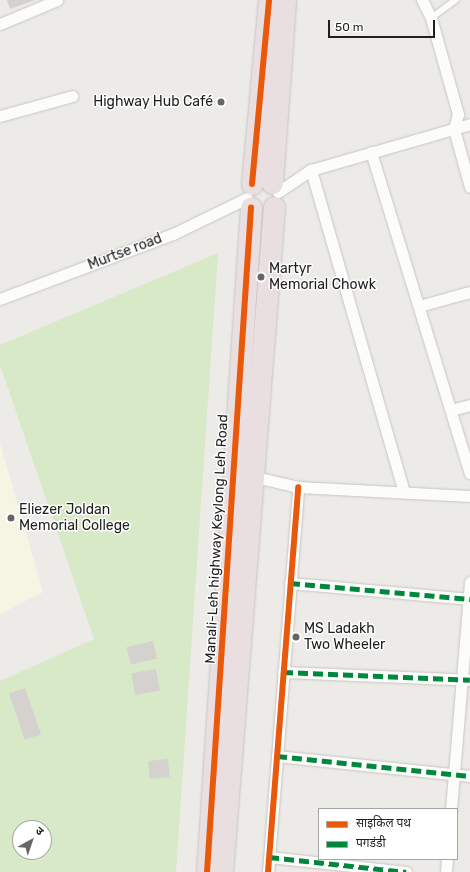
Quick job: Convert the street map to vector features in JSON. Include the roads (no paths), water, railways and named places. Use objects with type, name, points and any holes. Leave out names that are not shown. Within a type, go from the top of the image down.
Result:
[{"type":"highway","name":"Manali-Leh highway Keylong Leh Road","points":[[222,872],[251,476],[269,0]]},
{"type":"highway","name":"Manali-Leh highway Keylong Leh Road","points":[[207,872],[262,195],[285,0]]},
{"type":"street","points":[[0,24],[57,0]]},
{"type":"street","points":[[422,0],[431,18],[458,114],[454,129],[470,187]]},
{"type":"street","points":[[0,116],[72,96]]},
{"type":"street","name":"Murtse road","points":[[0,299],[173,234],[262,195],[311,170],[470,124]]},
{"type":"street","points":[[372,152],[470,473]]},
{"type":"street","points":[[311,170],[404,492]]},
{"type":"street","points":[[419,306],[470,292]]},
{"type":"street","points":[[451,410],[470,405]]},
{"type":"street","points":[[251,476],[298,487],[470,496]]},
{"type":"street","points":[[268,872],[298,487]]},
{"type":"street","points":[[451,808],[466,679],[470,582]]},
{"type":"street","points":[[290,583],[469,598]]},
{"type":"street","points":[[283,672],[466,679]]},
{"type":"street","points":[[277,756],[470,776]]},
{"type":"street","points":[[269,857],[406,872]]},
{"type":"street","points":[[446,872],[447,860]]},
{"type":"lane","points":[[431,18],[456,0]]},
{"type":"place","name":"Highway Hub Café","points":[[221,102]]},
{"type":"place","name":"Martyr Memorial Chowk","points":[[261,277]]},
{"type":"place","name":"Eliezer Joldan Memorial College","points":[[11,518]]},
{"type":"place","name":"MS Ladakh Two Wheeler","points":[[296,637]]}]
